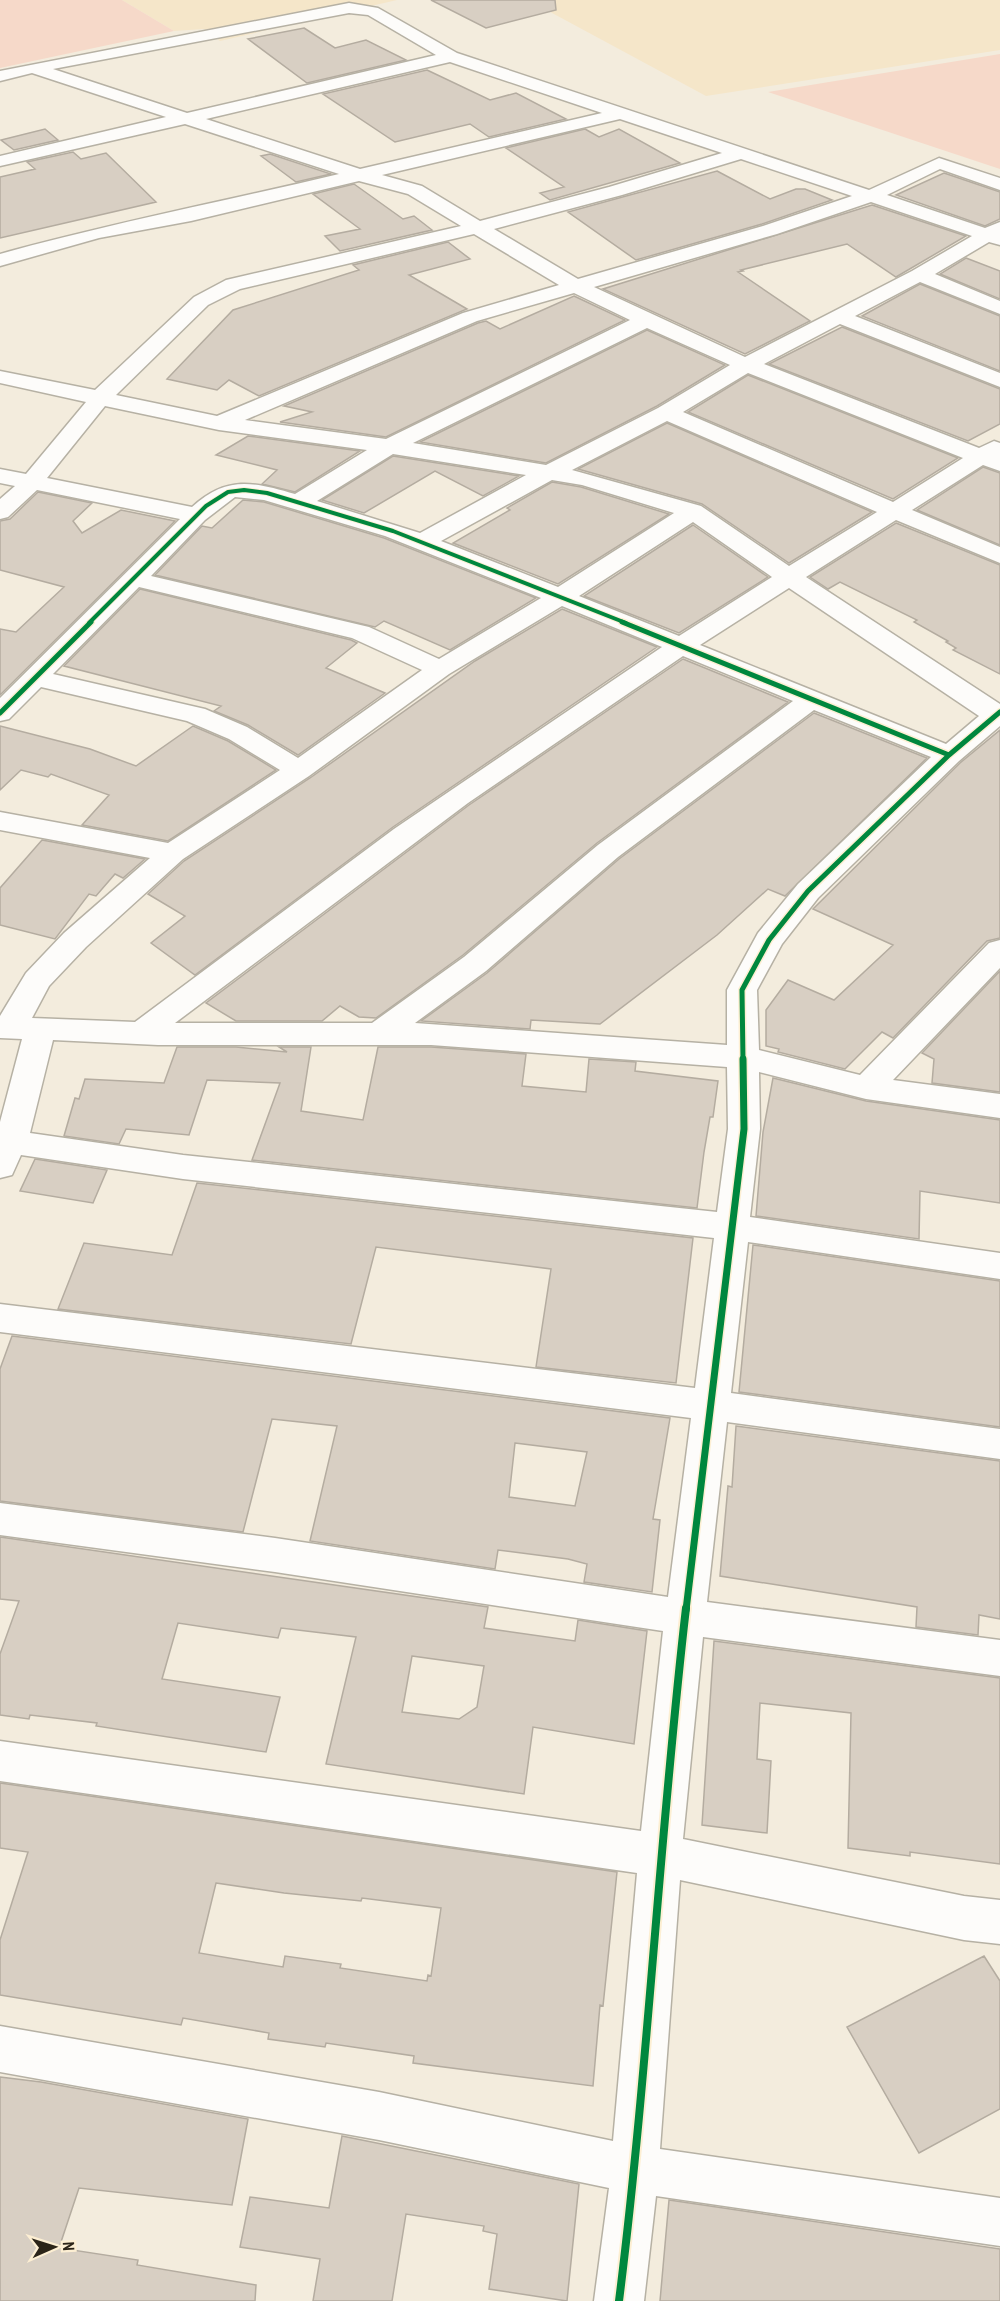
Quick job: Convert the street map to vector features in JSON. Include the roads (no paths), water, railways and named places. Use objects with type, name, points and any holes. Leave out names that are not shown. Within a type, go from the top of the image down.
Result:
[{"type":"street","points":[[0,76],[349,8],[372,11],[451,57],[871,196],[996,234]]},
{"type":"street","points":[[0,161],[451,57]]},
{"type":"street","points":[[33,69],[359,175],[416,190],[475,228],[575,286],[707,349],[994,454]]},
{"type":"street","points":[[0,260],[97,233],[176,206],[328,165],[593,104]]},
{"type":"street","points":[[97,233],[191,215],[623,113]]},
{"type":"street","points":[[0,512],[32,482],[100,398],[201,301],[233,284],[475,228],[649,183],[741,153]]},
{"type":"street","points":[[219,423],[470,316],[770,230],[871,196],[939,163],[1000,184]]},
{"type":"street","points":[[421,542],[549,472],[666,413],[747,364],[996,234]]},
{"type":"street","points":[[919,275],[1000,309]]},
{"type":"street","points":[[837,316],[1000,381]]},
{"type":"street","points":[[297,502],[388,447],[647,320]]},
{"type":"street","points":[[0,378],[219,423],[586,479],[693,511],[999,715],[950,755],[808,891],[769,940],[742,990],[744,1129],[685,1617],[660,1855],[633,2169],[619,2301]]},
{"type":"street","points":[[666,413],[1000,556]]},
{"type":"street","points":[[143,1032],[340,880],[563,724],[788,576],[895,510],[994,454]]},
{"type":"street","points":[[0,476],[197,515]]},
{"type":"street","points":[[0,713],[197,515],[221,493],[241,489],[297,502],[421,542],[950,755]]},
{"type":"street","points":[[693,511],[560,597],[510,624],[440,669],[299,770],[173,853],[75,939],[36,980],[18,1027],[5,1154],[183,1167],[732,1227],[1000,1266]]},
{"type":"street","points":[[134,579],[360,632],[440,669]]},
{"type":"street","points":[[37,678],[196,715],[238,733],[299,770]]},
{"type":"street","points":[[379,1034],[475,964],[608,851],[813,698]]},
{"type":"street","points":[[0,821],[173,853]]},
{"type":"street","points":[[867,1088],[1000,950]]},
{"type":"street","points":[[18,1027],[143,1032],[431,1034],[744,1057],[867,1088],[1000,1106]]},
{"type":"street","points":[[0,1318],[710,1405],[1000,1444]]},
{"type":"street","points":[[0,1519],[275,1555],[685,1617],[1000,1658]]},
{"type":"street","points":[[0,1761],[660,1855],[964,1918],[1000,1922]]},
{"type":"street","points":[[0,2049],[380,2116],[633,2169],[1000,2222]]}]
